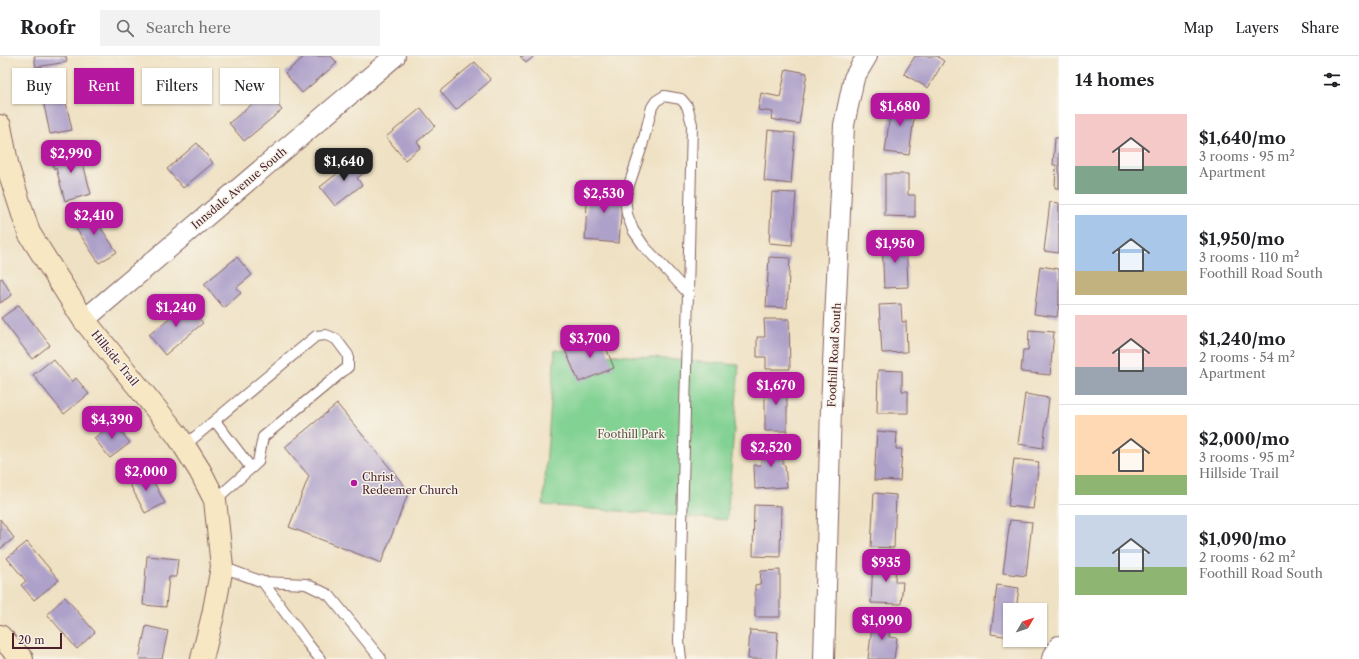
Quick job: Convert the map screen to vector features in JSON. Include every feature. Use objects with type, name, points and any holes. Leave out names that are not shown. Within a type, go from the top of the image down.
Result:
[{"type":"street","name":"Innsdale Avenue South","points":[[84,320],[395,56]]},
{"type":"street","name":"Foothill Road South","points":[[824,659],[831,408],[844,125],[854,78],[867,56]]},
{"type":"street","name":"Hillside Trail","points":[[0,126],[8,168],[29,233],[84,320],[178,436],[200,471],[215,500],[222,567],[213,615],[202,659]]},
{"type":"street","points":[[0,636],[22,659]]},
{"type":"street","points":[[1052,659],[1059,646]]},
{"type":"lane","points":[[681,659],[679,641],[688,293],[692,124],[687,106],[681,99],[664,96],[656,101],[652,107],[642,146],[625,197],[627,214],[634,230],[644,246],[688,293]]},
{"type":"lane","points":[[184,446],[316,336],[326,335],[336,339],[348,355],[348,367],[263,437],[258,462],[215,500]]},
{"type":"lane","points":[[215,421],[252,468]]},
{"type":"lane","points":[[222,567],[263,582],[306,584],[329,595],[380,659]]},
{"type":"lane","points":[[263,582],[320,659]]},
{"type":"green space","name":"Foothill Park","points":[[555,350],[739,365],[727,520],[543,505]]},
{"type":"building","points":[[34,56],[66,56],[67,62],[36,67]]},
{"type":"building","points":[[305,56],[331,56],[337,63],[302,93],[285,73]]},
{"type":"building","points":[[520,56],[534,56],[526,63]]},
{"type":"building","points":[[915,56],[938,56],[944,61],[928,88],[904,74]]},
{"type":"building","points":[[475,62],[491,80],[456,110],[440,91]]},
{"type":"building","points":[[786,69],[807,73],[799,124],[771,119],[773,112],[758,110],[761,93],[780,97]]},
{"type":"building","points":[[892,99],[916,103],[909,155],[885,152]]},
{"type":"building","points":[[66,102],[72,130],[50,134],[44,104],[66,104]]},
{"type":"building","points":[[252,104],[277,104],[282,110],[244,141],[229,123]]},
{"type":"building","points":[[421,108],[435,126],[417,142],[421,147],[405,160],[386,137]]},
{"type":"building","points":[[768,130],[795,133],[791,184],[764,181]]},
{"type":"building","points":[[1055,138],[1059,138],[1059,188],[1055,188],[1056,165],[1053,165]]},
{"type":"building","points":[[197,143],[213,163],[183,188],[167,169]]},
{"type":"building","points":[[79,148],[91,194],[65,201],[56,168],[54,169],[50,155]]},
{"type":"building","points":[[357,158],[367,171],[357,178],[362,185],[335,206],[320,187]]},
{"type":"building","points":[[885,174],[908,174],[908,195],[915,195],[915,217],[885,216]]},
{"type":"building","points":[[588,185],[623,188],[619,243],[585,240]]},
{"type":"building","points":[[772,192],[796,193],[792,245],[769,243]]},
{"type":"building","points":[[1050,202],[1059,203],[1059,253],[1044,251]]},
{"type":"building","points":[[89,210],[117,252],[99,263],[71,221]]},
{"type":"building","points":[[906,239],[908,287],[884,288],[882,240]]},
{"type":"building","points":[[237,257],[252,275],[236,288],[241,293],[224,308],[204,284]]},
{"type":"building","points":[[769,257],[790,258],[787,308],[766,307]]},
{"type":"building","points":[[1040,266],[1059,269],[1059,303],[1057,317],[1034,314]]},
{"type":"building","points":[[2,278],[12,295],[0,303],[0,279]]},
{"type":"building","points":[[183,299],[203,323],[165,355],[149,335],[173,315],[170,311]]},
{"type":"building","points":[[901,304],[902,322],[906,321],[907,352],[882,353],[879,305]]},
{"type":"building","points":[[19,305],[50,345],[32,359],[1,318]]},
{"type":"building","points":[[764,319],[789,319],[790,369],[766,369],[766,357],[757,357],[757,337],[765,337]]},
{"type":"building","points":[[1029,330],[1054,332],[1050,375],[1021,372],[1023,350],[1028,350]]},
{"type":"building","points":[[601,335],[614,368],[579,382],[565,350]]},
{"type":"building","points":[[53,359],[72,382],[76,378],[89,394],[64,414],[33,375]]},
{"type":"building","points":[[878,370],[902,371],[902,391],[908,391],[908,413],[877,413]]},
{"type":"building","points":[[765,381],[787,382],[787,431],[765,431]]},
{"type":"building","points":[[1025,394],[1049,398],[1043,448],[1018,444]]},
{"type":"building","name":"Christ Redeemer Church","points":[[337,404],[409,491],[381,563],[289,527],[309,476],[285,447]]},
{"type":"building","points":[[114,423],[130,443],[110,458],[94,438]]},
{"type":"building","points":[[877,431],[897,433],[896,449],[902,449],[900,481],[874,480]]},
{"type":"building","points":[[782,444],[783,465],[785,465],[787,487],[755,489],[754,465],[761,465],[760,445]]},
{"type":"building","points":[[1014,459],[1039,462],[1033,509],[1008,506]]},
{"type":"building","points":[[148,471],[165,503],[145,513],[128,481]]},
{"type":"building","points":[[874,493],[896,495],[894,548],[871,547]]},
{"type":"building","points":[[754,505],[781,506],[780,557],[753,556]]},
{"type":"building","points":[[0,519],[14,538],[0,549]]},
{"type":"building","points":[[1010,520],[1032,522],[1026,576],[1003,573]]},
{"type":"building","points":[[27,542],[59,580],[34,600],[21,585],[26,581],[7,558]]},
{"type":"building","points":[[147,556],[178,559],[176,577],[169,577],[166,607],[143,605]]},
{"type":"building","points":[[873,560],[896,561],[895,582],[903,582],[901,604],[871,603]]},
{"type":"building","points":[[780,570],[780,617],[755,617],[755,585],[760,584],[761,571]]},
{"type":"building","points":[[997,585],[1019,588],[1017,603],[1003,603],[1003,636],[991,634]]},
{"type":"building","points":[[65,597],[95,632],[77,649],[47,614]]},
{"type":"building","points":[[873,619],[891,622],[889,637],[897,638],[894,659],[868,659]]},
{"type":"building","points":[[146,626],[168,631],[162,659],[139,659]]},
{"type":"building","points":[[750,630],[778,632],[776,659],[748,659]]},
{"type":"place","name":"Christ Redeemer Church","points":[[354,483]]}]
